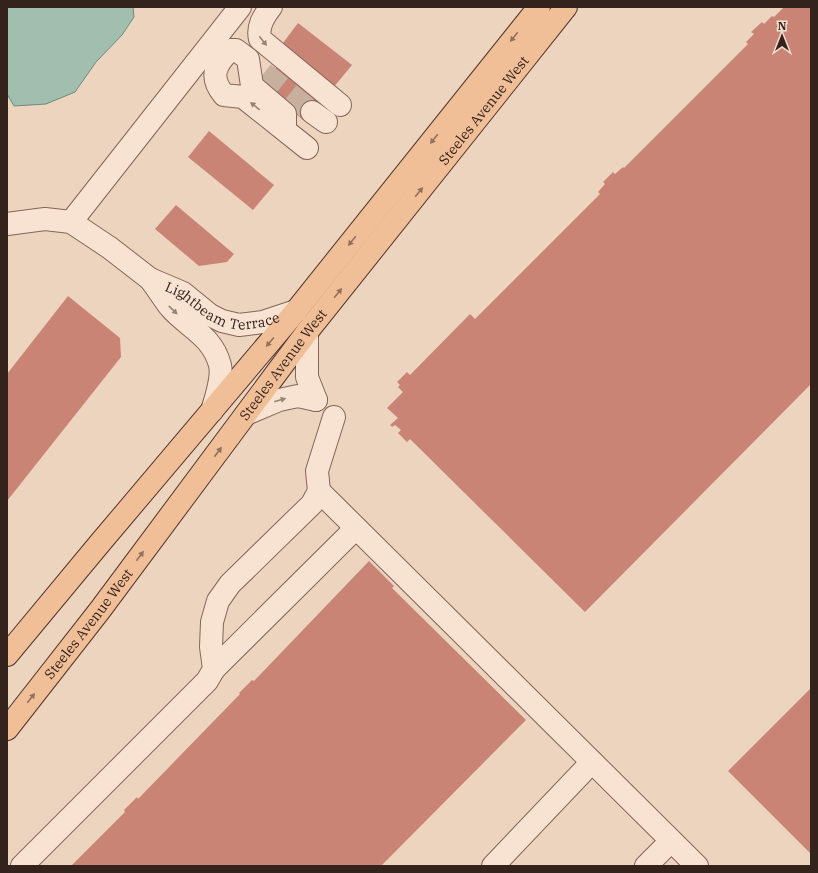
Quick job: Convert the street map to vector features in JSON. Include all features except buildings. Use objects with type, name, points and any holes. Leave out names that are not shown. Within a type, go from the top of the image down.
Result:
[{"type":"main road","name":"Steeles Avenue West","points":[[7,655],[296,311],[539,7]]},
{"type":"main road","name":"Steeles Avenue West","points":[[7,729],[100,610],[307,332],[566,7]]},
{"type":"street","points":[[71,222],[240,7]]},
{"type":"street","points":[[271,7],[260,24],[258,32],[260,39],[340,105]]},
{"type":"street","points":[[285,130],[285,114],[252,86],[256,66],[236,50],[230,50],[222,59],[217,68],[215,78],[217,86],[224,95],[243,97],[307,148]]},
{"type":"street","name":"Lightbeam Terrace","points":[[7,224],[45,219],[71,222],[110,248],[150,279],[183,293],[210,315],[222,321],[239,325],[263,322],[296,311]]},
{"type":"street","name":"Lightbeam Terrace","points":[[150,279],[170,308],[201,333],[215,352],[220,366],[220,382],[212,410]]},
{"type":"street","points":[[246,414],[279,400],[298,396],[316,400],[307,377],[307,332]]},
{"type":"street","points":[[214,668],[211,647],[212,622],[218,601],[230,584],[312,504],[319,491],[317,471],[334,417]]},
{"type":"street","points":[[319,491],[697,866]]},
{"type":"street","points":[[22,866],[207,681],[214,668],[356,528]]},
{"type":"street","points":[[493,866],[592,762]]},
{"type":"street","points":[[646,866],[671,841]]},
{"type":"shaded area","points":[[7,7],[133,7],[134,17],[122,35],[96,62],[75,92],[46,104],[14,106],[7,94]]},
{"type":"tunnel","points":[[264,73],[312,112]]}]
